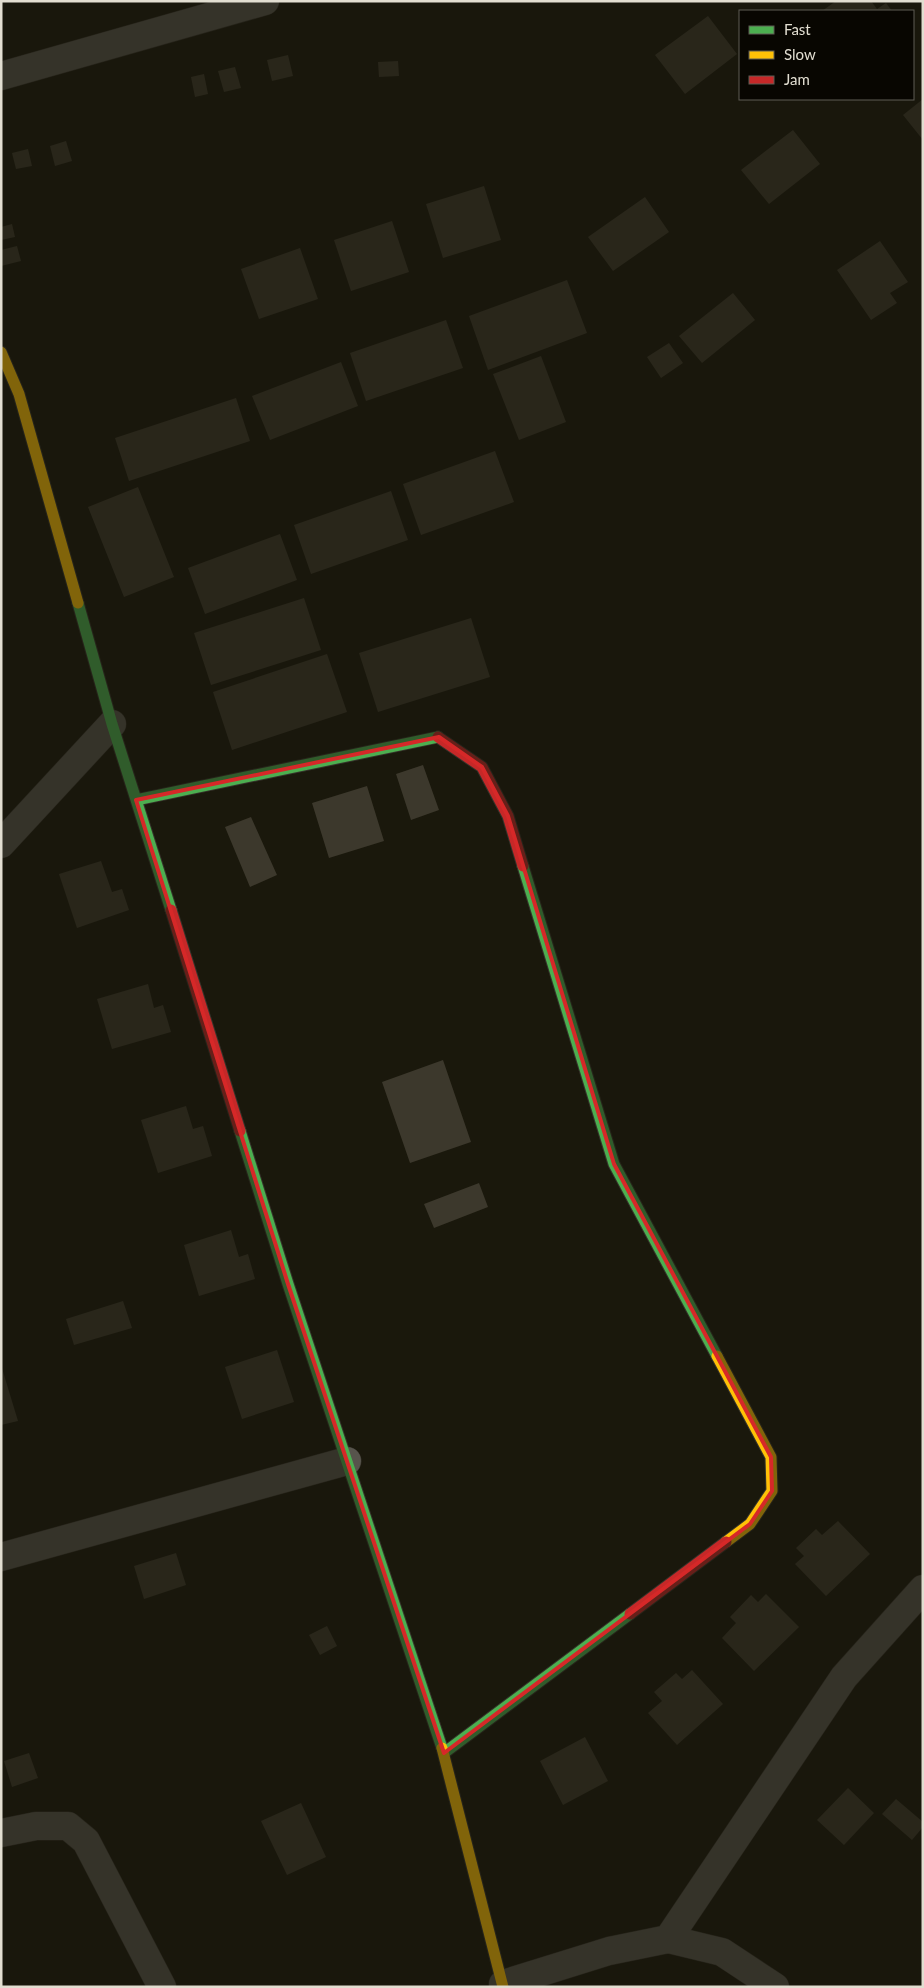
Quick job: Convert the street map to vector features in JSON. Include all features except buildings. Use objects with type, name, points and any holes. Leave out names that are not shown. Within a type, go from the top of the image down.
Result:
[{"type":"street","points":[[1,76],[265,1]]},
{"type":"street","points":[[1,352],[19,394],[112,724],[285,1274],[444,1753],[503,1986],[609,1951],[668,1939],[722,1952],[775,1987]]},
{"type":"street","points":[[1,844],[112,724]]},
{"type":"street","points":[[136,800],[439,738],[482,767],[508,816],[614,1164],[771,1458],[772,1491],[750,1524],[444,1753]]},
{"type":"street","points":[[1,1557],[347,1460]]},
{"type":"street","points":[[668,1939],[844,1677],[923,1589]]},
{"type":"street","points":[[1,1833],[36,1826],[68,1826],[86,1841],[162,1987]]},
{"type":"highlighted area","points":[[439,737],[482,767],[508,816],[614,1164],[771,1457],[772,1491],[750,1524],[444,1753],[288,1284],[136,800]]},
{"type":"traffic: fast","points":[[78,603],[112,724],[171,910]]},
{"type":"traffic: fast","points":[[136,800],[438,737]]},
{"type":"traffic: fast","points":[[523,866],[614,1164],[717,1356]]},
{"type":"traffic: fast","points":[[240,1131],[288,1284],[442,1748]]},
{"type":"traffic: fast","points":[[444,1753],[630,1614]]},
{"type":"traffic: slow","points":[[1,352],[19,394],[78,603]]},
{"type":"traffic: slow","points":[[717,1356],[771,1457],[772,1491],[750,1524],[726,1542]]},
{"type":"traffic: slow","points":[[442,1748],[503,1987]]},
{"type":"traffic: jam","points":[[438,737],[482,767],[508,816],[523,866]]},
{"type":"traffic: jam","points":[[171,910],[240,1131]]},
{"type":"traffic: jam","points":[[630,1614],[726,1542]]}]
